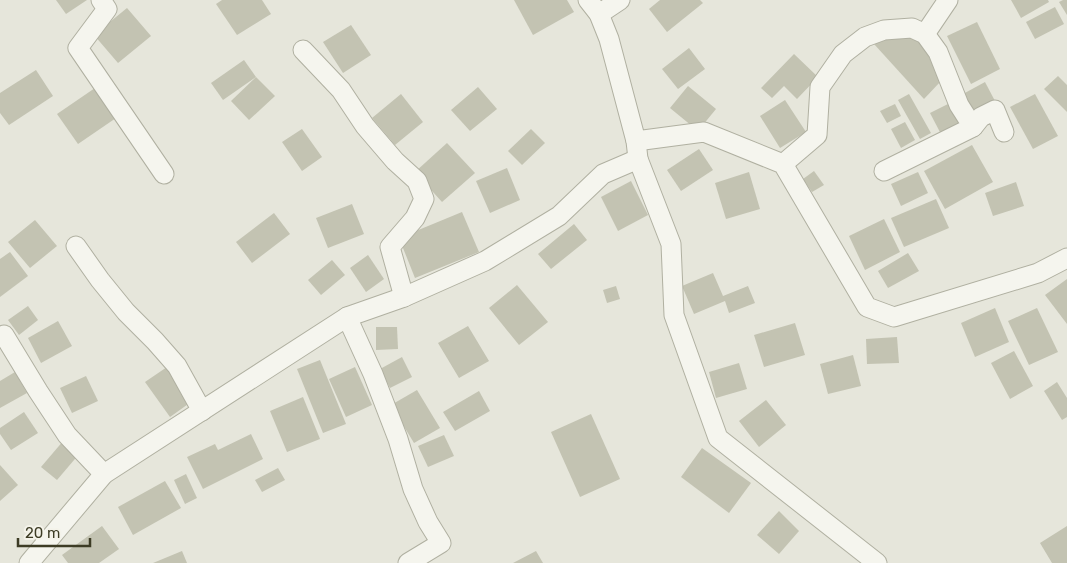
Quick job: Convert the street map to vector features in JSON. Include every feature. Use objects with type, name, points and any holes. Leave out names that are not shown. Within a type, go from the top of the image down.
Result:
[{"type":"street","points":[[101,0],[107,9],[78,48],[164,174]]},
{"type":"street","points":[[620,0],[594,7],[609,39],[637,150],[671,244],[674,316],[718,438],[877,563]]},
{"type":"street","points":[[925,34],[948,0]]},
{"type":"street","points":[[783,164],[817,135],[820,87],[843,54],[865,37],[884,30],[912,28],[925,34],[938,52],[959,105],[973,126]]},
{"type":"street","points":[[303,50],[341,90],[365,126],[395,161],[417,181],[424,199],[415,218],[390,247],[404,297]]},
{"type":"street","points":[[884,171],[973,126],[982,117],[995,110],[1004,132]]},
{"type":"street","points":[[29,563],[104,474],[347,317],[404,297],[485,260],[559,216],[603,174],[637,150],[704,132],[783,164],[867,307],[894,317],[1038,273],[1067,258]]},
{"type":"street","points":[[76,246],[126,312],[177,366],[202,411]]},
{"type":"street","points":[[347,317],[373,374],[398,439],[413,489],[428,522],[441,544],[408,563]]},
{"type":"street","points":[[4,335],[38,392],[67,435],[104,474]]},
{"type":"building","points":[[56,0],[87,0],[66,14]]},
{"type":"building","points":[[222,0],[262,0],[271,14],[237,35],[216,4]]},
{"type":"building","points":[[514,0],[567,0],[574,12],[533,35]]},
{"type":"building","points":[[660,0],[700,0],[703,3],[667,32],[649,9]]},
{"type":"building","points":[[1011,0],[1048,0],[1049,2],[1021,18]]},
{"type":"building","points":[[1067,0],[1067,15],[1059,2]]},
{"type":"building","points":[[1055,7],[1064,24],[1035,39],[1026,22]]},
{"type":"building","points":[[127,8],[151,36],[118,63],[94,35]]},
{"type":"building","points":[[977,22],[1000,69],[971,84],[947,36]]},
{"type":"building","points":[[351,25],[371,55],[343,73],[323,42]]},
{"type":"building","points":[[884,34],[920,39],[941,81],[924,99],[874,44]]},
{"type":"building","points":[[689,48],[705,69],[678,89],[662,69]]},
{"type":"building","points":[[794,54],[818,77],[797,99],[784,86],[772,98],[761,88]]},
{"type":"building","points":[[244,60],[256,77],[223,100],[211,83]]},
{"type":"building","points":[[36,70],[53,96],[9,125],[0,113],[0,93]]},
{"type":"building","points":[[1058,76],[1067,85],[1067,112],[1044,89]]},
{"type":"building","points":[[256,77],[275,96],[249,120],[231,101]]},
{"type":"building","points":[[985,82],[995,101],[973,112],[963,94]]},
{"type":"building","points":[[688,86],[716,109],[698,131],[670,108]]},
{"type":"building","points":[[478,87],[497,109],[470,131],[451,110]]},
{"type":"building","points":[[95,88],[116,118],[78,144],[57,114]]},
{"type":"building","points":[[401,94],[423,122],[395,145],[372,118]]},
{"type":"building","points":[[909,94],[931,133],[920,139],[898,100]]},
{"type":"building","points":[[1035,94],[1058,136],[1033,149],[1010,107]]},
{"type":"building","points":[[785,100],[806,132],[780,148],[760,116]]},
{"type":"building","points":[[950,103],[962,125],[942,136],[930,113]]},
{"type":"building","points":[[895,104],[901,116],[887,123],[880,111]]},
{"type":"building","points":[[905,122],[915,140],[901,148],[891,129]]},
{"type":"building","points":[[302,129],[322,157],[302,171],[282,142]]},
{"type":"building","points":[[531,129],[545,143],[522,165],[508,151]]},
{"type":"building","points":[[447,143],[475,173],[442,202],[415,172]]},
{"type":"building","points":[[972,145],[993,182],[945,209],[924,171]]},
{"type":"building","points":[[699,149],[713,170],[681,191],[667,170]]},
{"type":"building","points":[[507,168],[520,200],[490,213],[476,181]]},
{"type":"building","points":[[814,171],[824,185],[812,192],[803,179]]},
{"type":"building","points":[[749,172],[760,209],[726,219],[715,183]]},
{"type":"building","points":[[918,172],[928,193],[901,206],[891,184]]},
{"type":"building","points":[[631,181],[648,215],[618,231],[601,197]]},
{"type":"building","points":[[1016,182],[1024,206],[993,216],[985,193]]},
{"type":"building","points":[[936,199],[949,228],[904,247],[891,218]]},
{"type":"building","points":[[352,204],[364,234],[328,248],[316,218]]},
{"type":"building","points":[[462,212],[479,252],[415,278],[399,238]]},
{"type":"building","points":[[274,213],[290,234],[252,263],[236,242]]},
{"type":"building","points":[[884,219],[900,252],[865,270],[849,236]]},
{"type":"building","points":[[35,220],[57,246],[30,268],[8,242]]},
{"type":"building","points":[[574,224],[587,240],[551,269],[538,254]]},
{"type":"building","points":[[10,252],[28,276],[0,297],[0,259]]},
{"type":"building","points":[[908,253],[919,271],[888,288],[878,271]]},
{"type":"building","points":[[368,255],[384,279],[366,292],[350,268]]},
{"type":"building","points":[[332,260],[345,275],[321,295],[308,280]]},
{"type":"building","points":[[713,273],[723,296],[748,286],[755,303],[729,313],[725,301],[694,314],[682,286]]},
{"type":"building","points":[[1067,279],[1067,324],[1045,295]]},
{"type":"building","points":[[517,285],[548,322],[519,345],[489,308]]},
{"type":"building","points":[[616,286],[620,299],[607,303],[603,290]]},
{"type":"building","points":[[28,306],[38,320],[19,335],[8,320]]},
{"type":"building","points":[[995,308],[1009,342],[975,357],[961,323]]},
{"type":"building","points":[[1037,308],[1058,352],[1029,365],[1008,321]]},
{"type":"building","points":[[58,321],[72,346],[41,363],[28,338]]},
{"type":"building","points":[[795,323],[805,355],[764,367],[754,335]]},
{"type":"building","points":[[468,326],[489,361],[459,378],[438,343]]},
{"type":"building","points":[[376,327],[397,327],[398,349],[376,350]]},
{"type":"building","points":[[897,337],[899,363],[867,364],[866,339]]},
{"type":"building","points":[[1014,351],[1033,386],[1010,399],[991,363]]},
{"type":"building","points":[[853,355],[861,386],[828,394],[820,364]]},
{"type":"building","points":[[402,357],[412,377],[390,388],[380,369]]},
{"type":"building","points":[[320,360],[346,424],[323,433],[297,369]]},
{"type":"building","points":[[739,363],[747,389],[716,398],[709,372]]},
{"type":"building","points":[[167,367],[191,402],[170,417],[145,382]]},
{"type":"building","points":[[355,367],[372,405],[346,417],[329,379]]},
{"type":"building","points":[[15,372],[27,393],[0,408],[0,381]]},
{"type":"building","points":[[86,376],[98,401],[72,413],[60,388]]},
{"type":"building","points":[[1057,382],[1067,398],[1067,417],[1062,420],[1044,391]]},
{"type":"building","points":[[417,390],[440,428],[414,443],[391,405]]},
{"type":"building","points":[[479,391],[490,411],[455,431],[443,412]]},
{"type":"building","points":[[303,397],[320,439],[287,452],[270,411]]},
{"type":"building","points":[[766,400],[786,425],[759,447],[739,421]]},
{"type":"building","points":[[24,412],[38,433],[11,450],[0,434],[0,428]]},
{"type":"building","points":[[591,414],[620,479],[580,497],[551,432]]},
{"type":"building","points":[[251,434],[263,459],[203,489],[187,457],[215,444],[218,450]]},
{"type":"building","points":[[444,435],[454,456],[428,467],[418,446]]},
{"type":"building","points":[[64,440],[80,453],[57,480],[41,467]]},
{"type":"building","points":[[702,448],[751,483],[729,513],[681,477]]},
{"type":"building","points":[[0,465],[18,485],[0,501]]},
{"type":"building","points":[[278,468],[285,480],[262,492],[255,480]]},
{"type":"building","points":[[186,474],[197,498],[185,504],[174,480]]},
{"type":"building","points":[[165,481],[181,508],[133,535],[118,507]]},
{"type":"building","points":[[779,511],[799,531],[779,554],[757,535]]},
{"type":"building","points":[[102,526],[119,549],[99,563],[68,563],[62,555]]},
{"type":"building","points":[[1067,526],[1067,563],[1052,563],[1040,543]]},
{"type":"building","points":[[182,551],[187,563],[153,563]]},
{"type":"building","points":[[536,551],[543,563],[513,563]]}]
